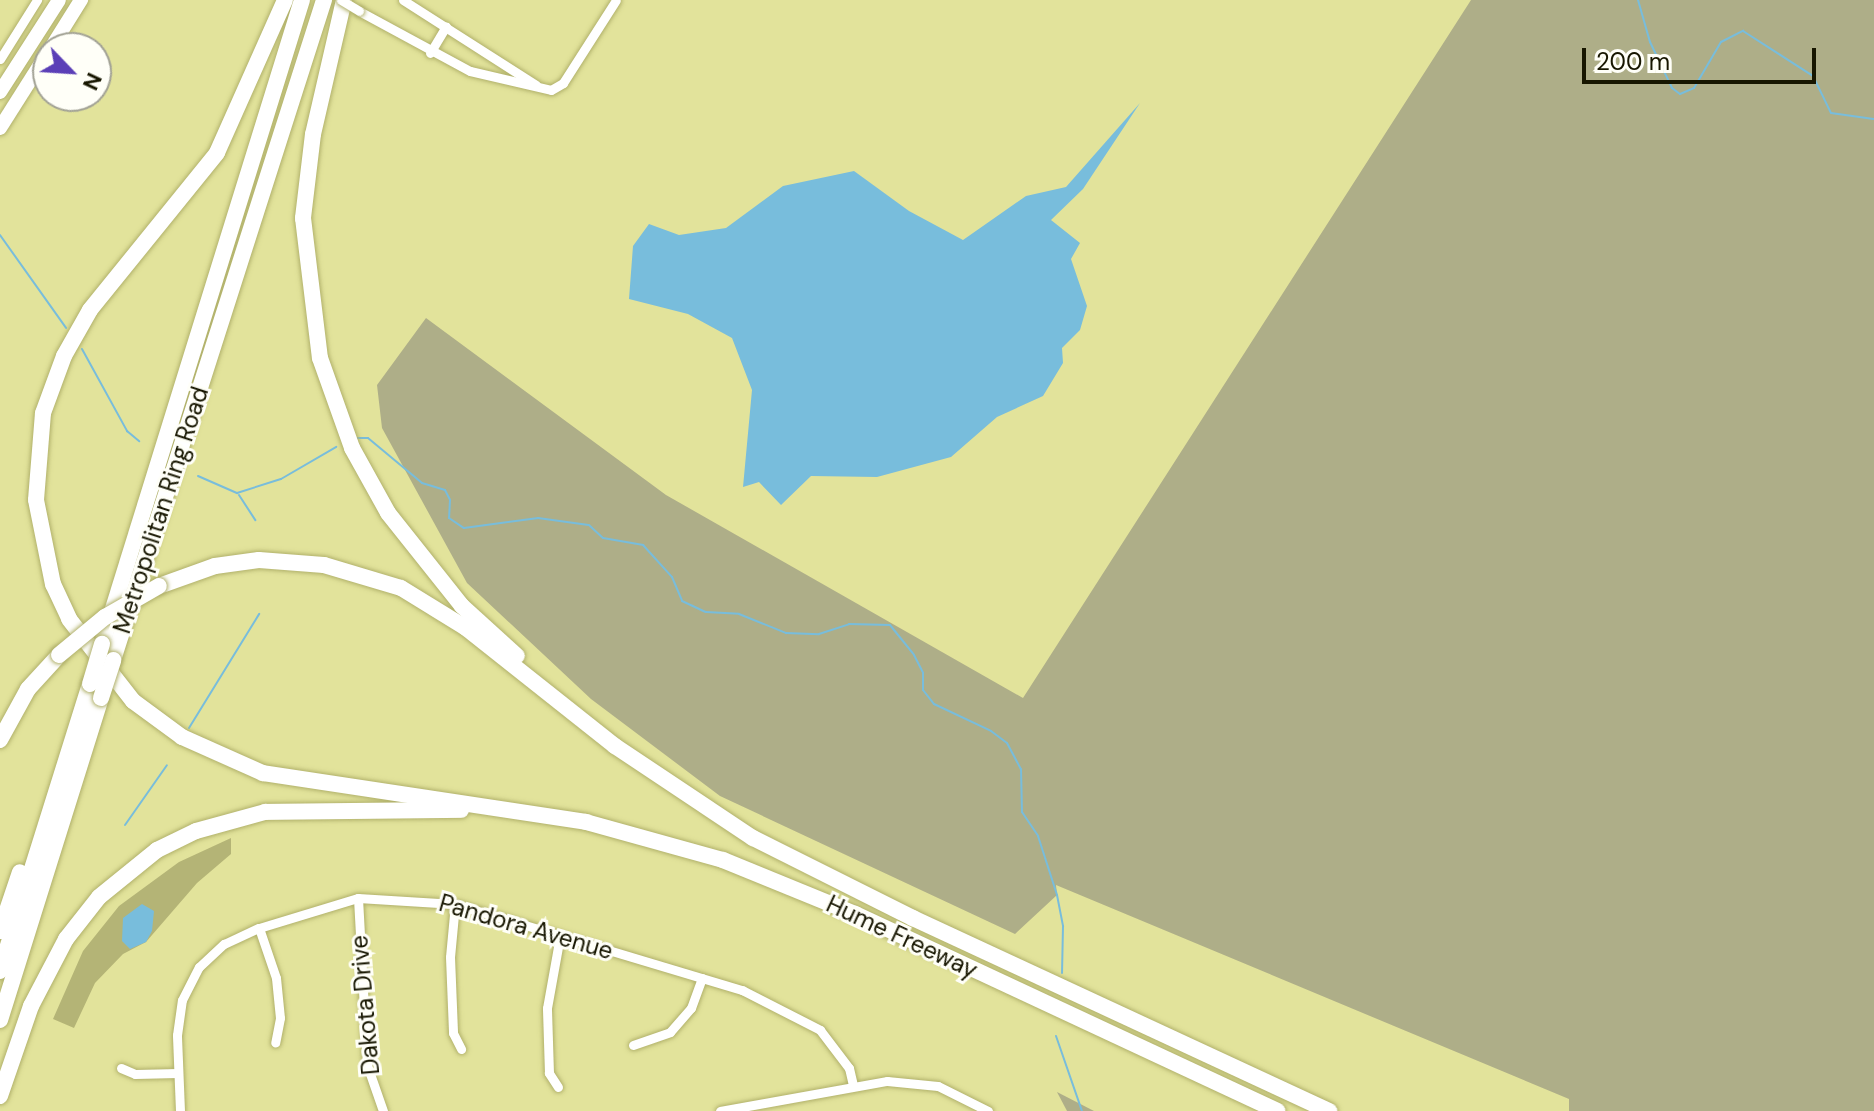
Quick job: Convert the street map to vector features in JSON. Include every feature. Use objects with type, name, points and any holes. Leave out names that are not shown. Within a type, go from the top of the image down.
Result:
[{"type":"highway","points":[[285,0],[217,153],[90,310],[64,356],[37,444],[36,500],[43,551],[61,605],[103,667],[146,713],[193,743],[263,773],[298,781],[511,810]]},
{"type":"highway","name":"Metropolitan Ring Road","points":[[0,1020],[96,691],[102,644],[302,0]]},
{"type":"highway","name":"Metropolitan Ring Road","points":[[0,971],[53,802],[96,691],[113,660],[324,0]]},
{"type":"highway","points":[[342,0],[313,134],[303,218],[312,315],[334,404],[369,482],[414,549],[462,606],[615,746]]},
{"type":"highway","points":[[0,740],[28,689],[59,655],[105,617],[159,586],[215,566],[259,560],[324,565],[374,577],[456,622],[615,746]]},
{"type":"highway","name":"Hume Freeway","points":[[615,746],[701,807],[793,860],[1329,1111]]},
{"type":"highway","points":[[0,931],[53,802]]},
{"type":"highway","points":[[0,1096],[31,1006],[66,939],[117,880],[167,845],[219,823],[286,809],[511,810]]},
{"type":"highway","name":"Hume Freeway","points":[[511,810],[615,828],[751,870],[1277,1111]]},
{"type":"main road","points":[[0,92],[59,0]]},
{"type":"main road","points":[[61,32],[81,0]]},
{"type":"main road","points":[[0,128],[32,77]]},
{"type":"street","points":[[0,59],[37,0]]},
{"type":"street","points":[[342,0],[430,53],[491,77],[543,89],[563,83],[616,0]]},
{"type":"street","points":[[403,0],[543,89]]},
{"type":"street","points":[[430,53],[446,26]]},
{"type":"street","name":"Pandora Avenue","points":[[180,1111],[178,1073],[182,1000],[199,967],[224,944],[259,928],[358,898],[455,904],[742,990],[820,1030],[844,1062],[850,1085]]},
{"type":"street","name":"Dakota Drive","points":[[358,898],[367,1065],[383,1111]]},
{"type":"street","points":[[455,904],[451,988],[453,1033],[461,1049]]},
{"type":"street","points":[[259,928],[276,978],[280,1018],[275,1043]]},
{"type":"street","points":[[558,1087],[549,1073],[547,1008],[560,936]]},
{"type":"street","points":[[633,1045],[670,1032],[691,1008],[702,978]]},
{"type":"street","points":[[121,1068],[135,1074],[178,1073]]},
{"type":"street","points":[[720,1111],[850,1085],[926,1084],[988,1111]]},
{"type":"street","points":[[779,1100],[781,1111]]},
{"type":"green space","points":[[1471,0],[1874,0],[1874,1111],[1569,1111],[1569,1099],[1056,885],[1057,895],[1015,934],[720,796],[591,699],[467,583],[382,428],[377,385],[426,318],[666,495],[1023,698]]},
{"type":"green space","points":[[1057,1092],[1094,1111],[1067,1111]]},
{"type":"shaded area","points":[[231,838],[231,854],[197,883],[146,942],[123,954],[95,983],[74,1028],[53,1019],[83,951],[119,906],[179,862]]},
{"type":"water","points":[[1140,103],[1083,189],[1051,220],[1080,243],[1071,259],[1087,306],[1080,330],[1062,348],[1063,363],[1043,396],[997,417],[951,457],[877,477],[811,476],[781,505],[759,482],[743,487],[752,390],[732,338],[688,314],[629,299],[633,246],[649,224],[679,235],[726,228],[783,186],[854,171],[909,211],[963,240],[1026,196],[1066,187]]},
{"type":"water","points":[[142,904],[154,911],[152,931],[146,942],[130,949],[122,941],[123,918]]},
{"type":"waterway","points":[[1638,0],[1650,42],[1672,88],[1680,94],[1694,88],[1721,42],[1743,31],[1813,76],[1831,113],[1874,119]]},
{"type":"waterway","points":[[0,235],[66,328]]},
{"type":"waterway","points":[[82,349],[127,431],[139,441]]},
{"type":"waterway","points":[[357,438],[368,438],[422,483],[445,490],[450,500],[449,518],[464,528],[538,518],[589,525],[603,538],[643,545],[672,577],[682,601],[706,612],[739,614],[786,633],[819,634],[849,624],[890,625],[914,655],[923,673],[923,690],[934,704],[991,731],[1007,743],[1021,769],[1022,812],[1038,836],[1057,895],[1063,926],[1062,973]]},
{"type":"waterway","points":[[198,476],[237,493],[281,479],[336,447]]},
{"type":"waterway","points":[[239,495],[255,520]]},
{"type":"waterway","points":[[189,728],[259,614]]},
{"type":"waterway","points":[[125,825],[167,765]]},
{"type":"waterway","points":[[1056,1036],[1082,1111]]}]
